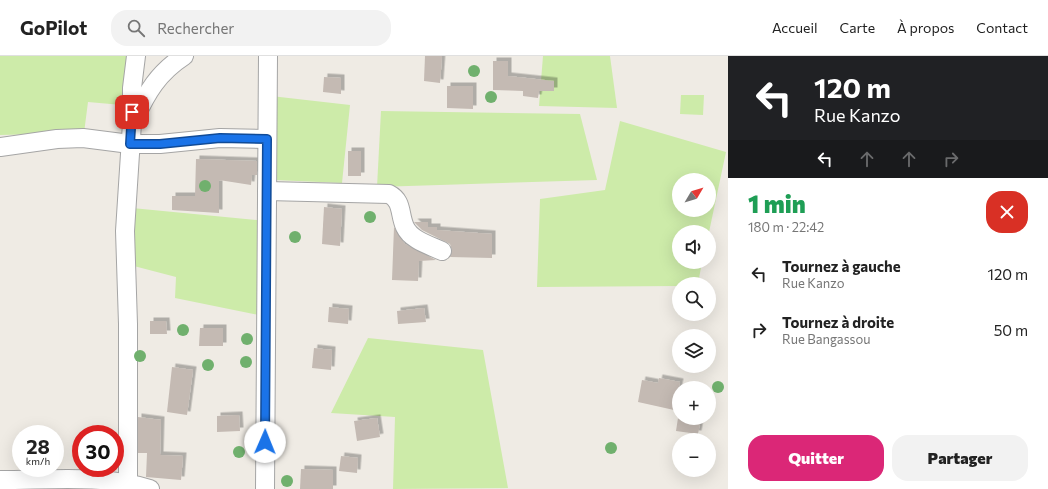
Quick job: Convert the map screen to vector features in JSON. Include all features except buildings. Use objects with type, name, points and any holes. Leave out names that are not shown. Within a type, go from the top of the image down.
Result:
[{"type":"street","points":[[128,482],[128,324],[125,231],[132,123],[132,88],[136,56]]},
{"type":"street","points":[[132,123],[151,86],[160,76],[184,56]]},
{"type":"street","points":[[265,489],[267,139],[272,59]]},
{"type":"street","points":[[0,147],[82,138],[130,144],[160,144],[220,138],[267,139]]},
{"type":"street","points":[[267,191],[389,194],[395,197],[399,203],[405,227],[413,237],[442,251]]},
{"type":"street","points":[[0,480],[88,478],[128,482],[150,489]]},
{"type":"green space","points":[[0,56],[128,56],[122,105],[88,102],[84,133],[0,135]]},
{"type":"green space","points":[[543,56],[610,56],[617,108],[539,106]]},
{"type":"green space","points":[[681,95],[704,95],[703,115],[680,114]]},
{"type":"green space","points":[[271,96],[350,105],[342,183],[275,180]]},
{"type":"green space","points":[[381,111],[580,114],[597,180],[377,187]]},
{"type":"green space","points":[[620,121],[726,152],[716,199],[716,173],[672,173],[672,217],[712,217],[710,225],[672,225],[672,269],[701,269],[699,277],[672,277],[672,286],[537,287],[540,199],[605,190]]},
{"type":"green space","points":[[132,208],[257,220],[259,315],[175,298],[176,277],[130,265]]},
{"type":"green space","points":[[368,338],[483,350],[508,488],[393,489],[395,417],[331,413]]},
{"type":"route","points":[[132,112],[130,144],[160,144],[220,138],[267,139],[265,442]]}]
